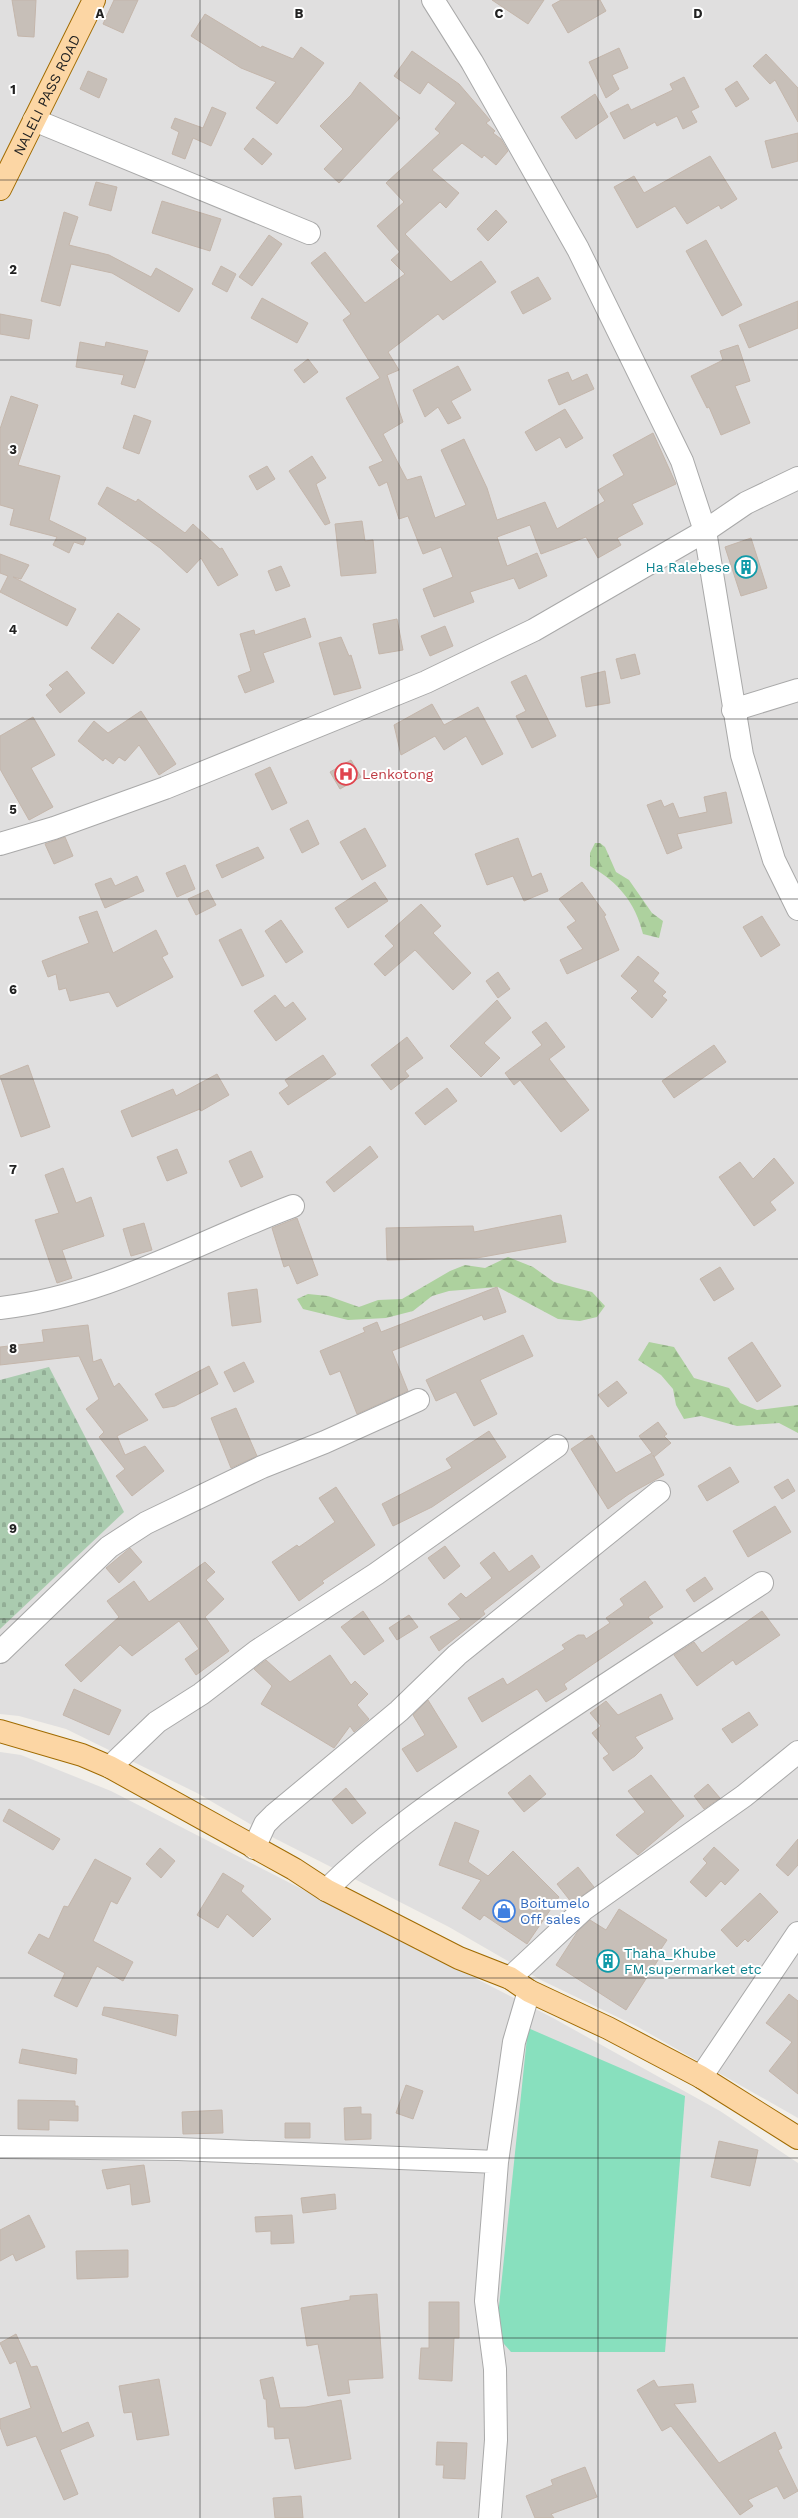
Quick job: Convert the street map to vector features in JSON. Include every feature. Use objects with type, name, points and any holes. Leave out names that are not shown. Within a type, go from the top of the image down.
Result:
[{"type":"main road","name":"NALELI PASS ROAD","points":[[0,189],[94,0]]},
{"type":"main road","points":[[0,1732],[82,1755],[110,1767],[294,1869],[326,1890],[458,1958],[510,1978],[529,1991],[608,2028],[701,2078],[798,2138]]},
{"type":"street","points":[[433,0],[472,62],[578,250],[682,461],[704,531],[732,710],[755,804],[774,860],[798,909]]},
{"type":"street","points":[[34,120],[309,233]]},
{"type":"street","points":[[0,844],[54,828],[165,788],[426,682],[534,630],[704,531],[746,503],[798,478]]},
{"type":"street","points":[[732,710],[798,690]]},
{"type":"street","points":[[0,1308],[91,1290],[167,1260],[242,1225],[294,1206]]},
{"type":"street","points":[[0,1652],[109,1547],[146,1523],[262,1467],[325,1442],[418,1400]]},
{"type":"street","points":[[110,1767],[157,1722],[201,1694],[257,1652],[376,1574],[557,1446]]},
{"type":"street","points":[[254,1848],[265,1824],[274,1815],[399,1712],[457,1655],[659,1492]]},
{"type":"street","points":[[326,1890],[353,1864],[465,1780],[561,1714],[762,1583]]},
{"type":"street","points":[[510,1978],[584,1909],[744,1796],[798,1752]]},
{"type":"street","points":[[701,2078],[798,1933]]},
{"type":"street","points":[[490,2518],[496,2440],[495,2385],[486,2300],[497,2162],[514,2042],[529,1991]]},
{"type":"street","points":[[0,2147],[178,2149],[497,2162]]},
{"type":"shaded area","points":[[0,0],[798,0],[798,2118],[638,2027],[541,1980],[449,1927],[274,1838],[197,1793],[66,1729],[19,1716],[0,1714]]},
{"type":"shaded area","points":[[0,1752],[21,1755],[111,1791],[553,2018],[720,2111],[798,2163],[798,2518],[0,2518]]},
{"type":"green space","points":[[595,843],[600,843],[605,847],[616,872],[629,880],[652,913],[663,921],[659,938],[643,934],[635,912],[624,894],[609,879],[590,866],[590,853]]},
{"type":"green space","points":[[508,1257],[533,1267],[554,1282],[592,1292],[605,1306],[597,1317],[580,1321],[558,1319],[498,1287],[449,1291],[432,1296],[413,1311],[386,1318],[348,1320],[303,1309],[297,1299],[308,1294],[328,1296],[359,1307],[378,1300],[402,1299],[450,1271],[465,1265],[485,1268]]},
{"type":"green space","points":[[649,1342],[674,1347],[694,1378],[729,1388],[740,1403],[757,1410],[798,1405],[798,1433],[779,1423],[737,1426],[701,1416],[684,1419],[676,1405],[673,1389],[661,1375],[638,1360]]},
{"type":"green space","points":[[49,1367],[124,1512],[0,1629],[0,1380]]},
{"type":"green space","points":[[528,2028],[685,2096],[665,2352],[511,2352],[496,2335]]},
{"type":"building","points":[[12,0],[36,0],[34,37],[18,36]]},
{"type":"building","points":[[114,0],[138,0],[123,33],[103,24]]},
{"type":"building","points":[[492,0],[544,0],[528,24]]},
{"type":"building","points":[[561,0],[600,0],[606,11],[568,33],[552,5]]},
{"type":"building","points":[[205,14],[261,48],[262,46],[293,59],[301,47],[324,63],[277,124],[256,108],[276,82],[241,68],[191,36]]},
{"type":"building","points":[[619,48],[628,68],[612,75],[619,89],[606,98],[589,62]]},
{"type":"building","points":[[412,51],[459,84],[490,120],[486,123],[495,131],[493,133],[501,139],[508,151],[496,165],[484,155],[482,158],[462,143],[432,170],[459,193],[446,208],[440,202],[405,234],[451,282],[481,261],[496,282],[443,320],[438,314],[388,352],[399,370],[387,375],[403,422],[383,434],[407,480],[421,476],[435,518],[466,505],[441,450],[464,439],[487,488],[497,520],[545,502],[557,529],[605,501],[598,490],[624,475],[613,455],[653,433],[676,484],[632,504],[643,524],[617,538],[621,545],[598,558],[586,537],[541,554],[530,525],[497,537],[507,566],[537,553],[547,576],[519,589],[514,578],[470,592],[474,602],[434,617],[423,589],[453,577],[441,547],[423,554],[408,516],[399,519],[387,482],[379,486],[369,467],[383,461],[346,398],[380,378],[343,320],[351,314],[311,263],[325,252],[365,303],[405,274],[391,260],[400,252],[377,226],[404,202],[386,183],[440,133],[435,129],[456,103],[428,82],[420,94],[394,76]]},
{"type":"building","points":[[766,54],[798,88],[798,122],[775,80],[770,84],[753,66]]},
{"type":"building","points":[[88,71],[107,79],[99,98],[80,89]]},
{"type":"building","points":[[684,77],[699,107],[691,111],[697,122],[683,129],[677,116],[657,126],[655,122],[624,139],[610,113],[628,104],[631,110],[673,90],[670,84]]},
{"type":"building","points":[[737,81],[749,99],[736,107],[725,89]]},
{"type":"building","points":[[360,82],[400,118],[339,183],[324,169],[343,149],[320,126],[351,95]]},
{"type":"building","points":[[595,94],[608,117],[576,139],[561,117]]},
{"type":"building","points":[[212,107],[226,113],[211,146],[193,138],[185,159],[172,154],[179,132],[171,128],[175,118],[203,128]]},
{"type":"building","points":[[798,133],[798,161],[772,168],[765,141]]},
{"type":"building","points":[[253,138],[272,154],[262,165],[244,149]]},
{"type":"building","points":[[710,156],[737,199],[721,209],[719,205],[687,224],[675,206],[637,228],[614,187],[634,176],[644,193]]},
{"type":"building","points":[[96,182],[117,187],[111,211],[89,205]]},
{"type":"building","points":[[162,201],[221,219],[210,251],[152,233]]},
{"type":"building","points":[[496,210],[507,222],[488,241],[477,229]]},
{"type":"building","points":[[64,212],[78,217],[69,245],[109,255],[151,277],[156,268],[193,289],[179,312],[112,273],[71,264],[60,306],[41,301]]},
{"type":"building","points":[[269,235],[282,244],[252,286],[239,277]]},
{"type":"building","points":[[706,240],[742,305],[722,316],[686,251]]},
{"type":"building","points":[[221,266],[236,274],[227,292],[212,284]]},
{"type":"building","points":[[538,277],[551,299],[523,314],[511,292]]},
{"type":"building","points":[[262,298],[308,323],[297,343],[251,318]]},
{"type":"building","points":[[798,301],[798,328],[749,348],[739,325]]},
{"type":"building","points":[[0,314],[32,320],[29,339],[0,334]]},
{"type":"building","points":[[80,342],[105,347],[106,342],[148,351],[135,388],[121,384],[124,375],[76,367]]},
{"type":"building","points":[[738,345],[750,381],[735,386],[750,423],[721,435],[709,407],[707,408],[691,376],[723,360],[720,351]]},
{"type":"building","points":[[308,359],[318,372],[304,383],[294,370]]},
{"type":"building","points":[[458,366],[471,390],[451,401],[461,418],[448,424],[438,407],[425,417],[413,390]]},
{"type":"building","points":[[568,372],[572,381],[587,374],[594,389],[559,405],[548,380]]},
{"type":"building","points":[[11,396],[38,405],[18,465],[60,476],[49,520],[86,538],[83,545],[74,542],[69,553],[53,545],[57,537],[10,525],[14,509],[0,505],[0,429]]},
{"type":"building","points":[[565,409],[583,438],[566,448],[560,437],[536,451],[525,432]]},
{"type":"building","points":[[134,415],[151,421],[139,454],[123,448]]},
{"type":"building","points":[[312,456],[326,478],[316,484],[330,523],[325,525],[289,471]]},
{"type":"building","points":[[267,466],[275,479],[257,490],[249,476]]},
{"type":"building","points":[[107,487],[136,502],[138,499],[185,533],[193,524],[220,549],[222,548],[238,575],[218,586],[201,558],[187,573],[160,548],[98,504]]},
{"type":"building","points":[[362,521],[365,541],[373,540],[376,573],[341,576],[335,524]]},
{"type":"building","name":"Ha Ralebese","points":[[751,538],[767,588],[741,596],[725,547]]},
{"type":"building","points":[[0,554],[29,565],[21,579],[13,577],[76,609],[67,626],[0,592],[8,576],[0,573]]},
{"type":"building","points":[[281,566],[290,586],[276,591],[268,571]]},
{"type":"building","points":[[118,613],[140,629],[113,664],[91,648]]},
{"type":"building","points":[[305,618],[311,637],[263,653],[274,682],[245,693],[238,676],[251,671],[240,634],[254,630],[255,635]]},
{"type":"building","points":[[397,619],[403,650],[379,654],[373,624]]},
{"type":"building","points":[[445,626],[453,646],[430,656],[421,636]]},
{"type":"building","points":[[341,637],[349,656],[351,655],[361,688],[334,695],[319,643]]},
{"type":"building","points":[[635,654],[640,674],[621,679],[616,659]]},
{"type":"building","points":[[67,671],[85,693],[60,713],[46,695],[53,689],[49,685]]},
{"type":"building","points":[[605,671],[610,703],[586,707],[581,677]]},
{"type":"building","points":[[526,675],[556,736],[532,748],[516,716],[526,711],[511,682]]},
{"type":"building","points":[[432,704],[444,725],[478,707],[503,754],[482,765],[466,736],[444,750],[435,736],[401,755],[394,725]]},
{"type":"building","points":[[141,711],[176,764],[159,775],[139,745],[125,761],[119,757],[113,764],[105,758],[103,761],[78,741],[94,721],[108,733]]},
{"type":"building","points":[[33,717],[55,755],[31,768],[53,807],[29,820],[0,769],[0,736]]},
{"type":"building","name":"Lenkotong","points":[[351,760],[361,777],[340,789],[330,772]]},
{"type":"building","points":[[270,767],[287,803],[272,810],[255,774]]},
{"type":"building","points":[[726,792],[732,823],[677,834],[682,848],[667,854],[647,805],[661,800],[664,807],[673,803],[679,818],[707,812],[704,797]]},
{"type":"building","points":[[308,820],[319,844],[302,853],[290,829]]},
{"type":"building","points":[[365,828],[386,866],[362,880],[340,842]]},
{"type":"building","points":[[65,837],[73,856],[54,864],[45,844]]},
{"type":"building","points":[[518,838],[532,877],[541,873],[548,891],[524,901],[513,876],[487,885],[475,854]]},
{"type":"building","points":[[258,847],[264,858],[222,878],[216,865]]},
{"type":"building","points":[[185,865],[195,889],[177,897],[166,873]]},
{"type":"building","points":[[137,876],[144,891],[105,908],[95,884],[111,878],[115,886]]},
{"type":"building","points":[[375,882],[388,901],[348,928],[335,908]]},
{"type":"building","points":[[582,882],[606,915],[604,916],[619,950],[567,974],[560,960],[583,949],[567,927],[576,921],[559,899]]},
{"type":"building","points":[[208,890],[216,905],[196,915],[188,899]]},
{"type":"building","points":[[421,904],[441,926],[433,933],[471,973],[453,990],[415,950],[385,976],[374,964],[394,946],[385,936]]},
{"type":"building","points":[[97,911],[113,953],[156,930],[168,954],[162,957],[173,977],[117,1007],[109,992],[70,1001],[66,988],[59,990],[56,974],[48,977],[42,961],[89,943],[79,917]]},
{"type":"building","points":[[762,916],[780,945],[761,957],[743,927]]},
{"type":"building","points":[[281,920],[303,952],[286,963],[265,931]]},
{"type":"building","points":[[241,929],[264,976],[242,986],[219,940]]},
{"type":"building","points":[[638,956],[659,973],[653,981],[666,992],[662,996],[667,1000],[652,1018],[631,998],[638,991],[621,976]]},
{"type":"building","points":[[498,972],[510,989],[498,998],[486,981]]},
{"type":"building","points":[[275,995],[285,1008],[293,1002],[306,1019],[276,1041],[254,1011]]},
{"type":"building","points":[[497,1000],[511,1018],[484,1043],[500,1058],[481,1077],[450,1046]]},
{"type":"building","points":[[546,1022],[565,1047],[549,1059],[589,1110],[561,1132],[520,1080],[514,1085],[505,1073],[542,1045],[532,1032]]},
{"type":"building","points":[[407,1037],[423,1058],[405,1071],[409,1076],[391,1090],[371,1065]]},
{"type":"building","points":[[714,1045],[726,1062],[674,1098],[662,1081]]},
{"type":"building","points":[[323,1055],[336,1074],[288,1105],[279,1093],[289,1086],[285,1080]]},
{"type":"building","points":[[28,1065],[50,1127],[21,1137],[0,1076]]},
{"type":"building","points":[[217,1074],[229,1095],[201,1111],[200,1109],[132,1137],[121,1111],[173,1089],[176,1096]]},
{"type":"building","points":[[447,1088],[457,1101],[425,1125],[415,1113]]},
{"type":"building","points":[[370,1146],[378,1157],[334,1192],[326,1182]]},
{"type":"building","points":[[177,1149],[187,1173],[167,1181],[157,1157]]},
{"type":"building","points":[[251,1151],[263,1177],[241,1187],[229,1161]]},
{"type":"building","points":[[774,1158],[794,1183],[770,1202],[776,1210],[754,1226],[719,1177],[740,1162],[753,1179]]},
{"type":"building","points":[[63,1168],[76,1203],[91,1197],[104,1236],[62,1250],[72,1278],[57,1283],[35,1220],[59,1213],[45,1175]]},
{"type":"building","points":[[561,1215],[566,1242],[477,1258],[387,1260],[386,1228],[473,1226],[474,1232]]},
{"type":"building","points":[[297,1218],[318,1275],[297,1284],[289,1265],[284,1267],[272,1228]]},
{"type":"building","points":[[144,1223],[152,1250],[131,1256],[123,1229]]},
{"type":"building","points":[[720,1267],[734,1289],[714,1301],[700,1279]]},
{"type":"building","points":[[497,1287],[506,1312],[484,1320],[482,1315],[392,1351],[408,1391],[357,1414],[340,1371],[330,1375],[320,1351],[365,1332],[363,1328],[377,1322],[381,1332]]},
{"type":"building","points":[[257,1289],[261,1322],[232,1326],[228,1293]]},
{"type":"building","points":[[88,1325],[93,1362],[101,1359],[114,1387],[119,1383],[148,1420],[117,1436],[125,1455],[145,1446],[164,1471],[132,1496],[116,1476],[125,1469],[99,1437],[104,1432],[86,1409],[99,1399],[79,1356],[0,1365],[0,1347],[44,1342],[42,1330]]},
{"type":"building","points":[[523,1335],[533,1356],[480,1380],[497,1414],[474,1426],[456,1392],[436,1401],[426,1380]]},
{"type":"building","points":[[752,1342],[781,1386],[757,1402],[728,1358]]},
{"type":"building","points":[[244,1362],[254,1382],[234,1392],[224,1372]]},
{"type":"building","points":[[209,1366],[218,1384],[175,1406],[163,1408],[155,1394]]},
{"type":"building","points":[[617,1381],[627,1393],[608,1407],[598,1395]]},
{"type":"building","points":[[236,1408],[257,1456],[231,1468],[211,1418]]},
{"type":"building","points":[[658,1422],[667,1434],[664,1436],[671,1443],[654,1457],[664,1475],[629,1494],[608,1509],[571,1449],[592,1435],[616,1473],[652,1453],[639,1436]]},
{"type":"building","points":[[489,1431],[506,1457],[432,1507],[393,1526],[382,1504],[452,1468],[446,1459]]},
{"type":"building","points":[[730,1467],[739,1482],[707,1501],[698,1486]]},
{"type":"building","points":[[788,1479],[795,1491],[782,1499],[774,1487]]},
{"type":"building","points":[[336,1487],[375,1545],[322,1581],[324,1583],[299,1601],[272,1562],[297,1545],[299,1547],[335,1522],[319,1498]]},
{"type":"building","points":[[775,1506],[791,1532],[748,1557],[733,1531]]},
{"type":"building","points":[[445,1546],[460,1566],[444,1579],[428,1558]]},
{"type":"building","points":[[130,1548],[142,1562],[119,1583],[106,1568]]},
{"type":"building","points":[[494,1552],[509,1572],[532,1555],[540,1567],[483,1611],[485,1614],[439,1651],[430,1637],[461,1619],[448,1604],[461,1593],[466,1598],[492,1578],[480,1563]]},
{"type":"building","points":[[205,1562],[215,1572],[206,1580],[224,1599],[205,1617],[229,1651],[196,1675],[185,1659],[199,1649],[179,1621],[132,1656],[120,1645],[81,1682],[65,1665],[119,1617],[107,1601],[134,1581],[149,1602]]},
{"type":"building","points":[[705,1577],[713,1589],[694,1602],[686,1590]]},
{"type":"building","points":[[645,1581],[663,1607],[648,1617],[653,1623],[564,1684],[567,1689],[546,1702],[537,1689],[482,1722],[468,1698],[503,1678],[507,1685],[565,1649],[562,1645],[578,1635],[584,1635],[586,1639],[610,1623],[606,1618],[624,1605],[620,1599]]},
{"type":"building","points":[[363,1611],[384,1641],[364,1655],[341,1627]]},
{"type":"building","points":[[762,1611],[780,1635],[736,1665],[733,1660],[697,1686],[674,1655],[694,1642],[702,1653]]},
{"type":"building","points":[[409,1615],[418,1627],[397,1640],[389,1628]]},
{"type":"building","points":[[330,1655],[351,1685],[355,1681],[368,1694],[357,1705],[369,1719],[354,1732],[350,1726],[334,1748],[261,1704],[272,1686],[254,1669],[266,1660],[290,1682]]},
{"type":"building","points":[[74,1689],[121,1710],[109,1735],[63,1715]]},
{"type":"building","points":[[661,1694],[673,1719],[635,1737],[643,1748],[635,1756],[613,1771],[603,1758],[609,1754],[592,1733],[601,1726],[590,1713],[606,1701],[618,1715]]},
{"type":"building","points":[[428,1700],[457,1747],[417,1772],[402,1749],[425,1735],[413,1715]]},
{"type":"building","points":[[749,1712],[758,1725],[732,1743],[722,1729]]},
{"type":"building","points":[[530,1775],[546,1794],[524,1812],[508,1793]]},
{"type":"building","points":[[651,1775],[684,1816],[638,1855],[616,1835],[645,1812],[628,1791]]},
{"type":"building","points":[[708,1784],[720,1798],[704,1809],[694,1796]]},
{"type":"building","points":[[346,1788],[366,1813],[352,1824],[332,1800]]},
{"type":"building","points":[[9,1809],[60,1839],[53,1850],[3,1821]]},
{"type":"building","points":[[455,1822],[479,1831],[468,1862],[488,1876],[513,1851],[559,1897],[527,1944],[484,1915],[480,1920],[462,1908],[481,1880],[439,1865]]},
{"type":"building","points":[[798,1839],[798,1865],[788,1876],[776,1865]]},
{"type":"building","points":[[714,1847],[739,1870],[725,1885],[721,1881],[706,1897],[690,1882],[707,1863],[703,1859]]},
{"type":"building","points":[[160,1848],[175,1861],[161,1878],[146,1864]]},
{"type":"building","points":[[95,1859],[131,1878],[117,1904],[111,1901],[93,1941],[133,1962],[123,1981],[97,1966],[77,2007],[54,1996],[65,1973],[28,1953],[39,1934],[49,1939],[64,1906],[68,1907]]},
{"type":"building","points":[[578,1867],[594,1887],[572,1903],[557,1884]]},
{"type":"building","points":[[223,1873],[244,1886],[241,1891],[271,1919],[253,1937],[227,1914],[218,1928],[197,1915]]},
{"type":"building","points":[[760,1893],[778,1912],[748,1942],[745,1939],[737,1947],[721,1930]]},
{"type":"building","name":"Thaha_Khube FM,supermarket etc","points":[[619,1909],[667,1940],[657,1955],[660,1957],[626,2010],[556,1965],[578,1931],[590,1920],[606,1930]]},
{"type":"building","points":[[789,1994],[798,2001],[798,2094],[769,2071],[792,2042],[766,2023]]},
{"type":"building","points":[[104,2007],[178,2015],[176,2036],[102,2015]]},
{"type":"building","points":[[22,2049],[77,2059],[76,2074],[19,2063]]},
{"type":"building","points":[[406,2085],[423,2091],[413,2119],[396,2113]]},
{"type":"building","points":[[18,2100],[75,2101],[75,2106],[78,2106],[78,2121],[49,2120],[49,2130],[18,2129]]},
{"type":"building","points":[[361,2107],[361,2114],[371,2114],[371,2139],[345,2140],[344,2108]]},
{"type":"building","points":[[222,2110],[223,2133],[183,2134],[182,2112]]},
{"type":"building","points":[[285,2123],[310,2123],[310,2138],[285,2138]]},
{"type":"building","points":[[719,2141],[758,2150],[750,2186],[711,2177]]},
{"type":"building","points":[[144,2165],[150,2202],[132,2205],[130,2184],[107,2189],[102,2170]]},
{"type":"building","points":[[335,2194],[336,2209],[303,2213],[301,2198]]},
{"type":"building","points":[[29,2215],[45,2247],[16,2261],[13,2254],[0,2261],[0,2230]]},
{"type":"building","points":[[292,2215],[294,2243],[271,2244],[271,2231],[256,2232],[255,2217]]},
{"type":"building","points":[[128,2250],[128,2277],[77,2279],[76,2251]]},
{"type":"building","points":[[377,2294],[383,2378],[348,2380],[350,2393],[328,2396],[318,2344],[307,2346],[301,2308],[350,2300],[350,2296]]},
{"type":"building","points":[[429,2302],[459,2302],[459,2338],[454,2338],[452,2381],[419,2379],[421,2348],[429,2348]]},
{"type":"building","points":[[16,2334],[31,2367],[37,2366],[62,2433],[88,2422],[94,2436],[60,2450],[78,2494],[64,2500],[36,2436],[7,2446],[0,2427],[0,2419],[31,2408],[16,2361],[10,2364],[0,2343]]},
{"type":"building","points":[[273,2377],[280,2408],[306,2407],[341,2400],[351,2459],[295,2469],[289,2438],[275,2439],[274,2427],[268,2427],[266,2399],[264,2399],[260,2380]]},
{"type":"building","points":[[159,2379],[169,2435],[137,2440],[132,2412],[124,2413],[119,2386]]},
{"type":"building","points":[[654,2380],[658,2387],[693,2384],[696,2402],[674,2404],[719,2463],[775,2432],[782,2448],[778,2450],[798,2491],[784,2499],[777,2486],[748,2500],[753,2506],[740,2515],[671,2426],[662,2431],[637,2390]]},
{"type":"building","points":[[437,2442],[467,2443],[465,2479],[443,2478],[444,2465],[436,2465]]},
{"type":"building","points":[[585,2467],[597,2497],[551,2514],[554,2518],[535,2518],[526,2496],[553,2485],[551,2480]]},
{"type":"building","points":[[301,2496],[303,2518],[275,2518],[273,2498]]},
{"type":"place","name":"Ha Ralebese","points":[[746,567]]},
{"type":"place","name":"Lenkotong","points":[[346,774]]},
{"type":"place","name":"Boitumelo Off sales","points":[[504,1911]]},
{"type":"place","name":"Thaha_Khube FM,supermarket etc","points":[[608,1961]]}]
